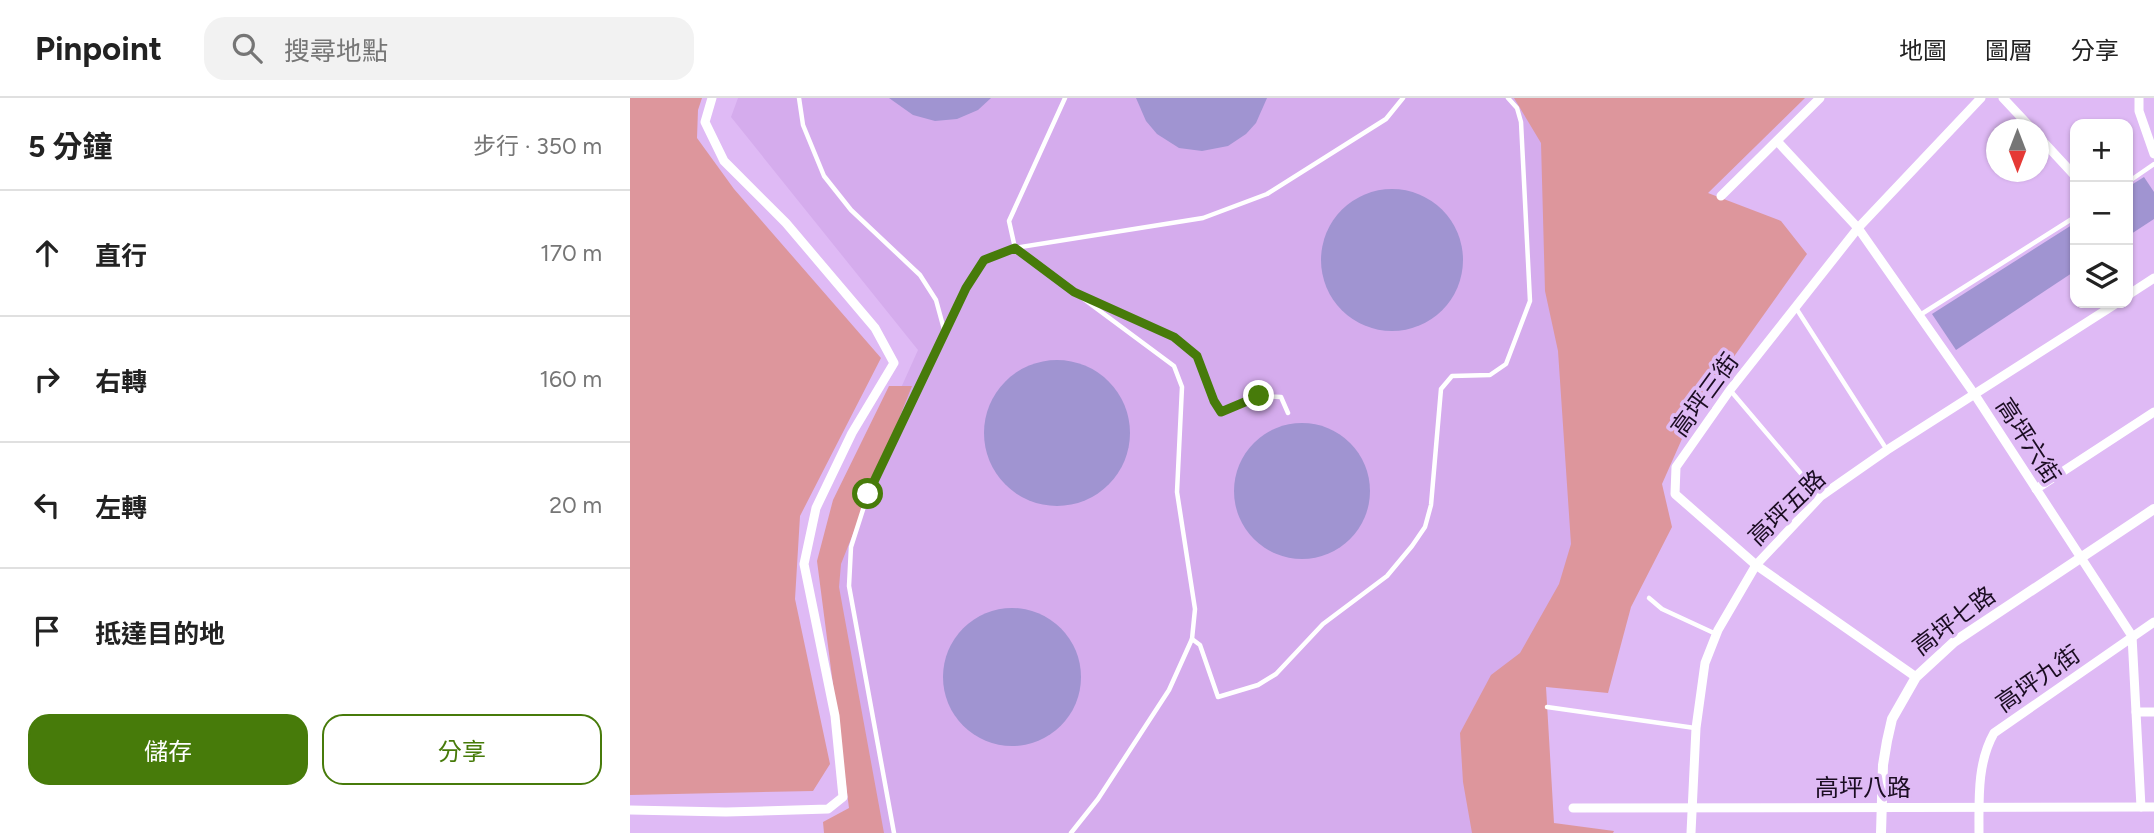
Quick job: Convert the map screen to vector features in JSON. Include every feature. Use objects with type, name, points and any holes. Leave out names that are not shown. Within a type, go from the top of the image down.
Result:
[{"type":"street","points":[[630,810],[726,812],[828,809],[843,797],[835,716],[804,564],[816,508],[852,433],[894,363],[875,328],[786,223],[724,161],[705,122],[712,98]]},
{"type":"street","points":[[1721,196],[1820,98]]},
{"type":"street","name":"高坪三街","points":[[1916,677],[1756,565],[1675,494],[1676,467],[1730,390],[1858,228],[1981,98]]},
{"type":"street","points":[[2003,98],[2023,119]]},
{"type":"street","points":[[2138,98],[2139,111],[2154,154]]},
{"type":"street","name":"高坪六街","points":[[1777,141],[1858,228],[1975,395],[2132,636],[2141,807]]},
{"type":"street","points":[[2049,147],[2070,170]]},
{"type":"street","points":[[2133,292],[2154,278]]},
{"type":"street","name":"高坪五路","points":[[1691,833],[1696,728],[1705,663],[1716,635],[1756,565],[1821,496],[1887,450],[2108,308]]},
{"type":"street","points":[[2036,489],[2154,412]]},
{"type":"street","name":"高坪七路","points":[[1881,833],[1883,765],[1892,719],[1916,677],[1954,642],[2154,509]]},
{"type":"street","name":"高坪九街","points":[[1979,833],[1985,749],[1994,733],[2154,622]]},
{"type":"street","points":[[2136,712],[2154,712]]},
{"type":"street","name":"高坪八路","points":[[1573,808],[2154,807]]},
{"type":"lane","points":[[799,98],[803,125],[824,176],[851,209],[920,275],[936,300],[945,333]]},
{"type":"lane","points":[[1065,98],[1009,221],[1015,248],[1174,366],[1182,387],[1177,492],[1195,608],[1192,639],[1169,690],[1098,799],[1071,833]]},
{"type":"lane","points":[[894,833],[849,586],[851,547],[868,494],[966,288],[984,260],[1015,248],[1203,218],[1267,194],[1386,119],[1403,98]]},
{"type":"lane","points":[[1192,639],[1200,645],[1218,697],[1258,685],[1276,674],[1323,624],[1387,576],[1425,527],[1431,505],[1440,389],[1452,376],[1490,374],[1506,364],[1530,301],[1521,122],[1517,108],[1508,98]]},
{"type":"lane","points":[[2133,179],[2154,164]]},
{"type":"lane","points":[[1920,315],[2070,220]]},
{"type":"lane","points":[[1074,292],[1174,337],[1197,356],[1214,401],[1221,412],[1259,396],[1281,397],[1288,412]]},
{"type":"lane","points":[[1795,307],[1887,450]]},
{"type":"lane","points":[[1730,390],[1821,496]]},
{"type":"lane","points":[[1649,598],[1662,608],[1716,635]]},
{"type":"lane","points":[[1547,707],[1696,728]]},
{"type":"shaded area","points":[[630,98],[702,98],[698,110],[697,138],[734,189],[881,358],[800,516],[795,599],[830,764],[813,791],[630,795]]},
{"type":"shaded area","points":[[738,98],[1574,98],[1589,567],[1538,671],[1523,833],[869,833],[825,557],[918,350],[731,117]]},
{"type":"shaded area","points":[[1514,98],[1805,98],[1708,193],[1781,221],[1807,254],[1693,414],[1662,484],[1672,527],[1631,607],[1608,693],[1546,687],[1554,823],[1614,831],[1613,833],[1472,833],[1463,782],[1460,733],[1491,675],[1520,653],[1559,584],[1571,544],[1558,351],[1545,291],[1541,143]]},
{"type":"shaded area","points":[[889,386],[912,386],[841,564],[839,587],[884,833],[824,833],[823,822],[849,808],[817,561],[833,500]]},
{"type":"building","points":[[889,98],[991,98],[978,110],[957,119],[935,121],[913,115]]},
{"type":"building","points":[[1136,98],[1267,98],[1256,123],[1246,134],[1228,146],[1202,151],[1179,148],[1157,134],[1146,121]]},
{"type":"building","points":[[2144,177],[2154,192],[2154,219],[2133,233],[2133,184]]},
{"type":"building","points":[[1392,189],[1419,195],[1442,210],[1457,233],[1463,260],[1457,287],[1442,310],[1419,325],[1392,331],[1365,325],[1342,310],[1327,287],[1321,260],[1327,233],[1342,210],[1365,195]]},
{"type":"building","points":[[2070,226],[2070,274],[1956,350],[1932,314]]},
{"type":"building","points":[[1057,360],[1085,366],[1108,382],[1124,405],[1130,433],[1124,461],[1108,484],[1085,500],[1057,506],[1029,500],[1006,484],[990,461],[984,433],[990,405],[1006,382],[1029,366]]},
{"type":"building","points":[[1302,423],[1328,428],[1350,443],[1365,465],[1370,491],[1365,517],[1350,539],[1328,554],[1302,559],[1276,554],[1254,539],[1239,517],[1234,491],[1239,465],[1254,443],[1276,428]]},
{"type":"building","points":[[1012,608],[1038,613],[1061,628],[1076,651],[1081,677],[1076,703],[1061,726],[1038,741],[1012,746],[986,741],[963,726],[948,703],[943,677],[948,651],[963,628],[986,613]]},
{"type":"route","points":[[868,494],[966,288],[984,260],[1015,248],[1074,292],[1174,337],[1197,356],[1214,401],[1221,412],[1259,396]]}]
